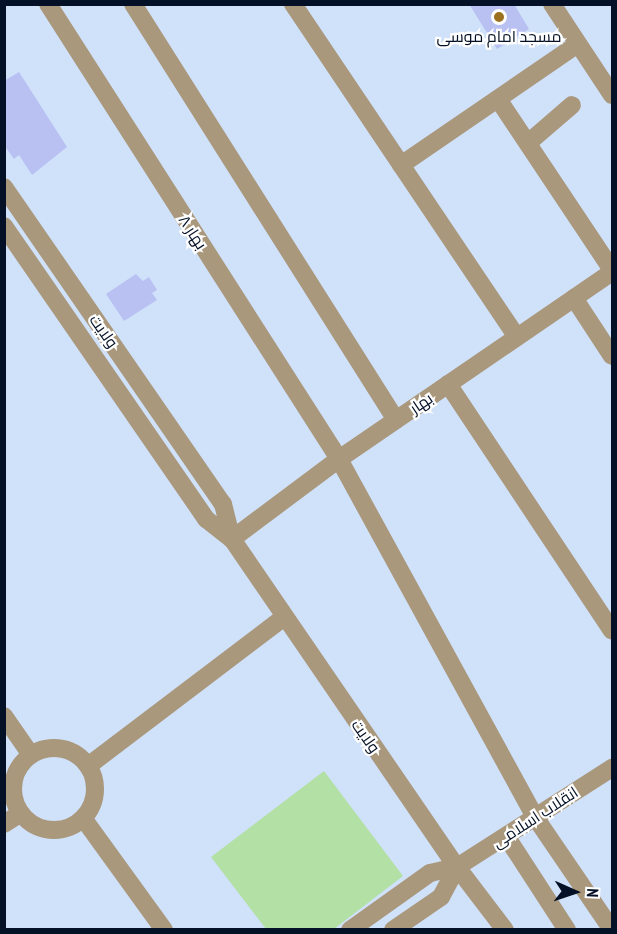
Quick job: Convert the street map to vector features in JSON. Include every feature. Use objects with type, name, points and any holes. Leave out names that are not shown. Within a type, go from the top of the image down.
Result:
[{"type":"street","name":"بهار ۸","points":[[48,4],[339,459],[535,817],[612,930]]},
{"type":"street","points":[[133,4],[396,420]]},
{"type":"street","points":[[293,4],[517,337]]},
{"type":"street","points":[[552,4],[612,96]]},
{"type":"street","points":[[401,165],[578,44]]},
{"type":"street","points":[[498,99],[612,271]]},
{"type":"street","points":[[528,143],[572,105]]},
{"type":"street","name":"ولایت","points":[[4,187],[223,504],[232,539]]},
{"type":"street","name":"ولایت","points":[[4,226],[206,519],[232,539],[457,867],[505,930]]},
{"type":"street","name":"بهار","points":[[232,539],[339,459],[612,271]]},
{"type":"street","points":[[574,298],[612,356]]},
{"type":"street","points":[[448,384],[612,631]]},
{"type":"street","points":[[88,766],[284,617]]},
{"type":"street","points":[[4,716],[31,755]]},
{"type":"street","points":[[49,748],[68,750],[88,766],[95,793],[83,818],[71,826],[51,829],[30,822],[21,813],[15,801],[14,782],[21,764],[31,755],[49,748]]},
{"type":"street","name":"انقلاب اسلامی","points":[[457,867],[612,768]]},
{"type":"street","points":[[4,824],[21,813]]},
{"type":"street","points":[[83,818],[164,930]]},
{"type":"street","points":[[506,836],[567,930]]},
{"type":"street","points":[[350,930],[430,873],[457,867]]},
{"type":"street","points":[[393,930],[441,897],[457,867]]},
{"type":"green space","points":[[324,771],[403,876],[334,929],[266,929],[211,857]]},
{"type":"building","name":"مسجد امام موسی","points":[[469,4],[514,4],[529,29],[497,49]]},
{"type":"building","points":[[19,72],[67,147],[32,175],[19,155],[14,159],[4,145],[4,81]]},
{"type":"building","points":[[136,274],[143,281],[149,277],[157,290],[152,293],[157,300],[124,321],[106,294]]},
{"type":"place","name":"مسجد امام موسی","points":[[499,17]]}]
